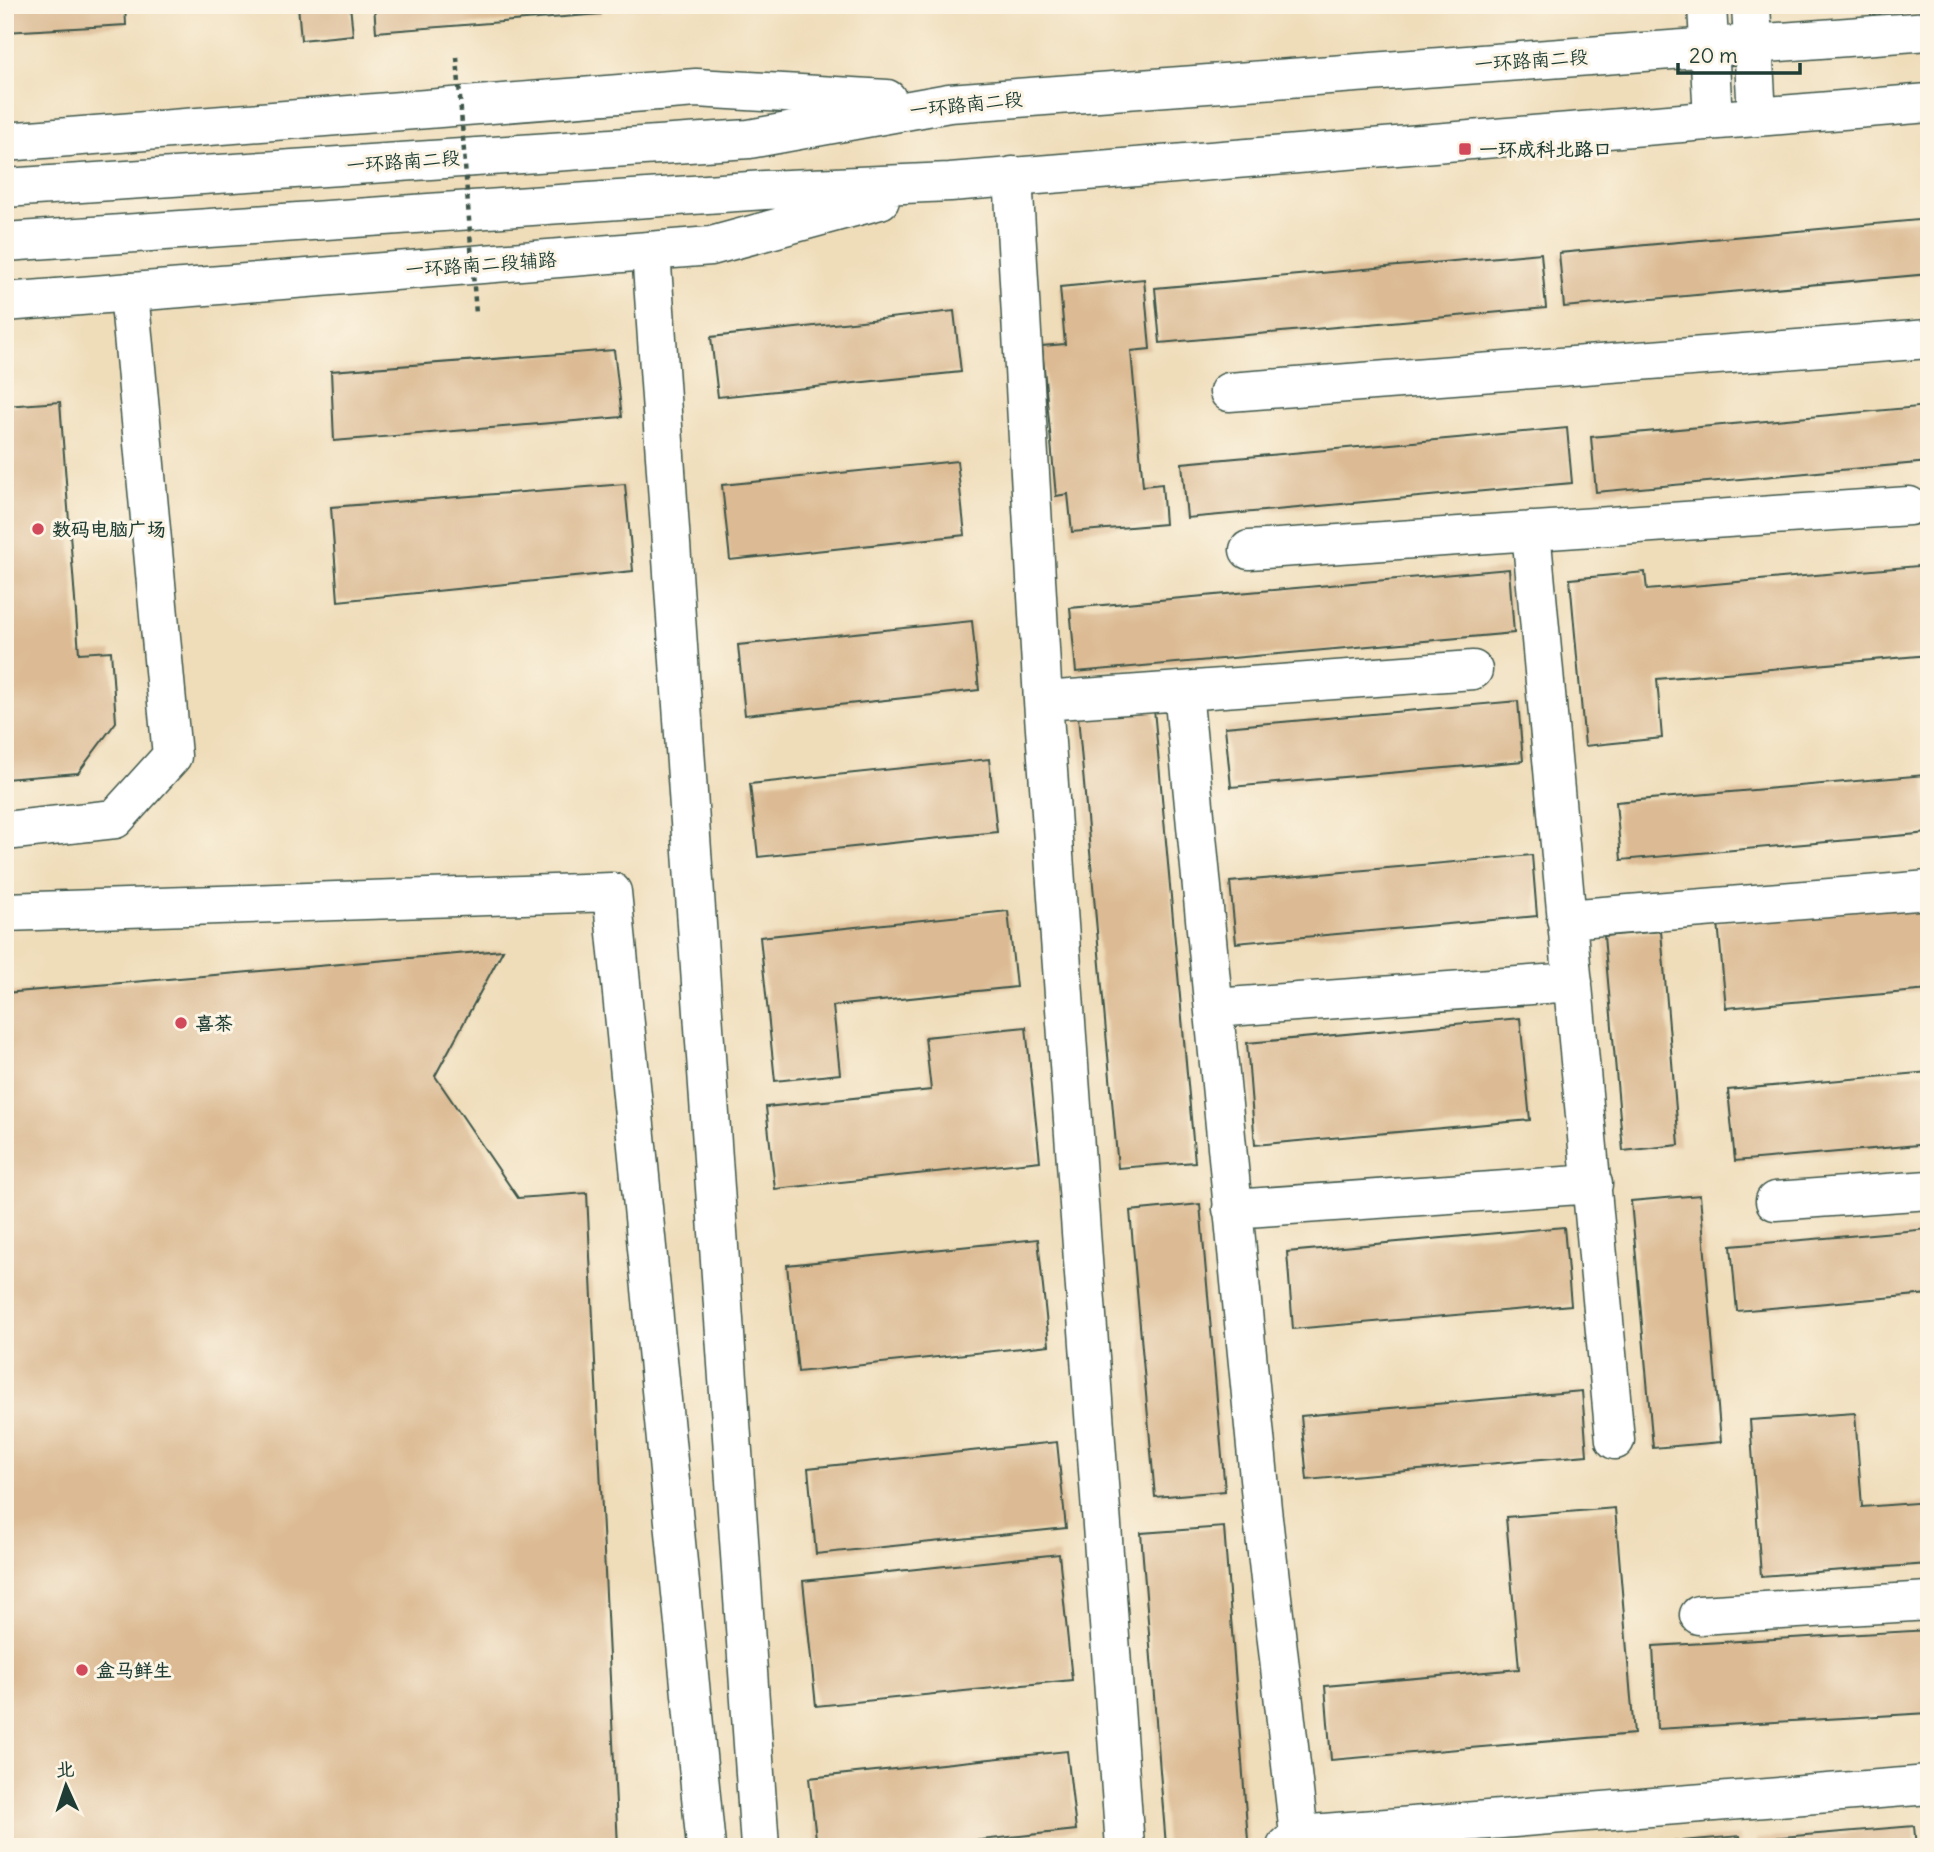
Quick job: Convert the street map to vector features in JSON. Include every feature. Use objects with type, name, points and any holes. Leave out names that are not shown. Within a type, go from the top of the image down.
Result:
[{"type":"main road","points":[[1707,5],[1713,120]]},
{"type":"main road","points":[[1751,5],[1757,116]]},
{"type":"main road","name":"一环路南二段","points":[[5,188],[749,139],[948,103],[1929,31]]},
{"type":"main road","points":[[5,142],[695,88],[948,103]]},
{"type":"main road","points":[[5,242],[765,190],[950,182],[1929,103]]},
{"type":"main road","points":[[1013,176],[1043,701],[1125,1847]]},
{"type":"main road","name":"一环路南二段辅路","points":[[5,302],[711,246],[950,182]]},
{"type":"main road","points":[[651,251],[760,1847]]},
{"type":"main road","points":[[5,831],[115,819],[172,756],[129,292]]},
{"type":"main road","points":[[1229,392],[1929,339]]},
{"type":"main road","points":[[1249,550],[1909,506]]},
{"type":"main road","points":[[1531,531],[1615,1440]]},
{"type":"main road","points":[[1043,701],[1473,670]]},
{"type":"main road","points":[[1183,691],[1293,1841],[1929,1785]]},
{"type":"main road","points":[[1566,919],[1929,890]]},
{"type":"main road","points":[[5,912],[612,892],[706,1847]]},
{"type":"main road","points":[[1213,1008],[1573,982]]},
{"type":"main road","points":[[1232,1209],[1593,1184]]},
{"type":"main road","points":[[1775,1201],[1929,1189]]},
{"type":"main road","points":[[1699,1615],[1929,1601]]},
{"type":"path","points":[[457,57],[476,314]]},
{"type":"building","points":[[5,5],[125,5],[126,25],[5,32]]},
{"type":"building","points":[[298,5],[350,5],[353,35],[301,40]]},
{"type":"building","points":[[374,5],[600,5],[601,14],[376,32]]},
{"type":"building","points":[[618,5],[662,5],[662,7],[618,9]]},
{"type":"building","points":[[1929,219],[1929,274],[1564,307],[1559,253]]},
{"type":"building","points":[[1541,253],[1546,308],[1160,343],[1155,288]]},
{"type":"building","points":[[1144,279],[1150,349],[1131,351],[1143,486],[1162,484],[1165,524],[1072,532],[1068,494],[1056,496],[1042,346],[1065,344],[1060,287]]},
{"type":"building","points":[[954,311],[961,372],[718,397],[711,337]]},
{"type":"building","points":[[614,350],[622,417],[334,441],[331,371]]},
{"type":"building","name":"数码电脑广场","points":[[60,402],[79,653],[111,651],[116,722],[78,773],[5,779],[5,406]]},
{"type":"building","points":[[1929,406],[1929,462],[1596,492],[1591,437]]},
{"type":"building","points":[[1567,428],[1572,483],[1187,518],[1182,463]]},
{"type":"building","points":[[957,461],[965,535],[730,560],[722,485]]},
{"type":"building","points":[[625,484],[633,571],[338,601],[331,507]]},
{"type":"building","points":[[1929,565],[1929,655],[1657,679],[1662,738],[1585,746],[1570,579],[1645,572],[1647,590]]},
{"type":"building","points":[[1509,569],[1514,633],[1076,672],[1070,608]]},
{"type":"building","points":[[972,621],[979,690],[745,715],[738,645]]},
{"type":"building","points":[[1518,701],[1523,761],[1231,787],[1225,727]]},
{"type":"building","points":[[1154,709],[1195,1162],[1118,1168],[1078,716]]},
{"type":"building","points":[[989,759],[997,832],[758,857],[750,784]]},
{"type":"building","points":[[1925,775],[1929,833],[1621,860],[1616,802]]},
{"type":"building","points":[[1532,855],[1537,916],[1236,943],[1230,882]]},
{"type":"building","points":[[1929,903],[1929,990],[1726,1008],[1718,922]]},
{"type":"building","points":[[1008,911],[1016,987],[833,1006],[840,1074],[775,1081],[760,937]]},
{"type":"building","points":[[1661,931],[1679,1145],[1623,1151],[1604,936]]},
{"type":"building","points":[[503,950],[435,1076],[518,1198],[587,1193],[618,1847],[5,1847],[5,993]]},
{"type":"building","points":[[1520,1018],[1530,1120],[1255,1145],[1247,1043]]},
{"type":"building","points":[[1026,1027],[1040,1161],[775,1189],[766,1107],[931,1090],[925,1037]]},
{"type":"building","points":[[1929,1072],[1929,1144],[1735,1161],[1728,1090]]},
{"type":"building","points":[[1700,1195],[1721,1442],[1653,1448],[1631,1201]]},
{"type":"building","points":[[1200,1204],[1225,1491],[1155,1497],[1130,1211]]},
{"type":"building","points":[[1564,1227],[1571,1305],[1293,1329],[1287,1252]]},
{"type":"building","points":[[1929,1229],[1929,1294],[1737,1311],[1731,1246]]},
{"type":"building","points":[[1038,1239],[1049,1345],[798,1372],[787,1265]]},
{"type":"building","points":[[1582,1391],[1587,1455],[1307,1480],[1301,1416]]},
{"type":"building","points":[[1855,1413],[1862,1507],[1929,1502],[1929,1564],[1761,1576],[1750,1420]]},
{"type":"building","points":[[1057,1442],[1066,1528],[816,1554],[808,1468]]},
{"type":"building","points":[[1615,1508],[1634,1734],[1331,1760],[1325,1686],[1519,1669],[1506,1517]]},
{"type":"building","points":[[1224,1527],[1248,1840],[1166,1846],[1141,1533]]},
{"type":"building","points":[[1059,1554],[1072,1680],[816,1706],[803,1581]]},
{"type":"building","points":[[1929,1630],[1929,1713],[1657,1729],[1653,1646]]},
{"type":"building","points":[[1067,1751],[1076,1830],[915,1847],[817,1847],[809,1778]]},
{"type":"building","points":[[1914,1826],[1916,1847],[1758,1847],[1757,1839]]},
{"type":"building","points":[[1740,1836],[1741,1847],[1636,1847],[1636,1845]]},
{"type":"place","name":"一环成科北路口","points":[[1465,149]]},
{"type":"place","name":"数码电脑广场","points":[[38,529]]},
{"type":"place","name":"喜茶","points":[[181,1023]]},
{"type":"place","name":"盒马鲜生","points":[[82,1670]]}]
